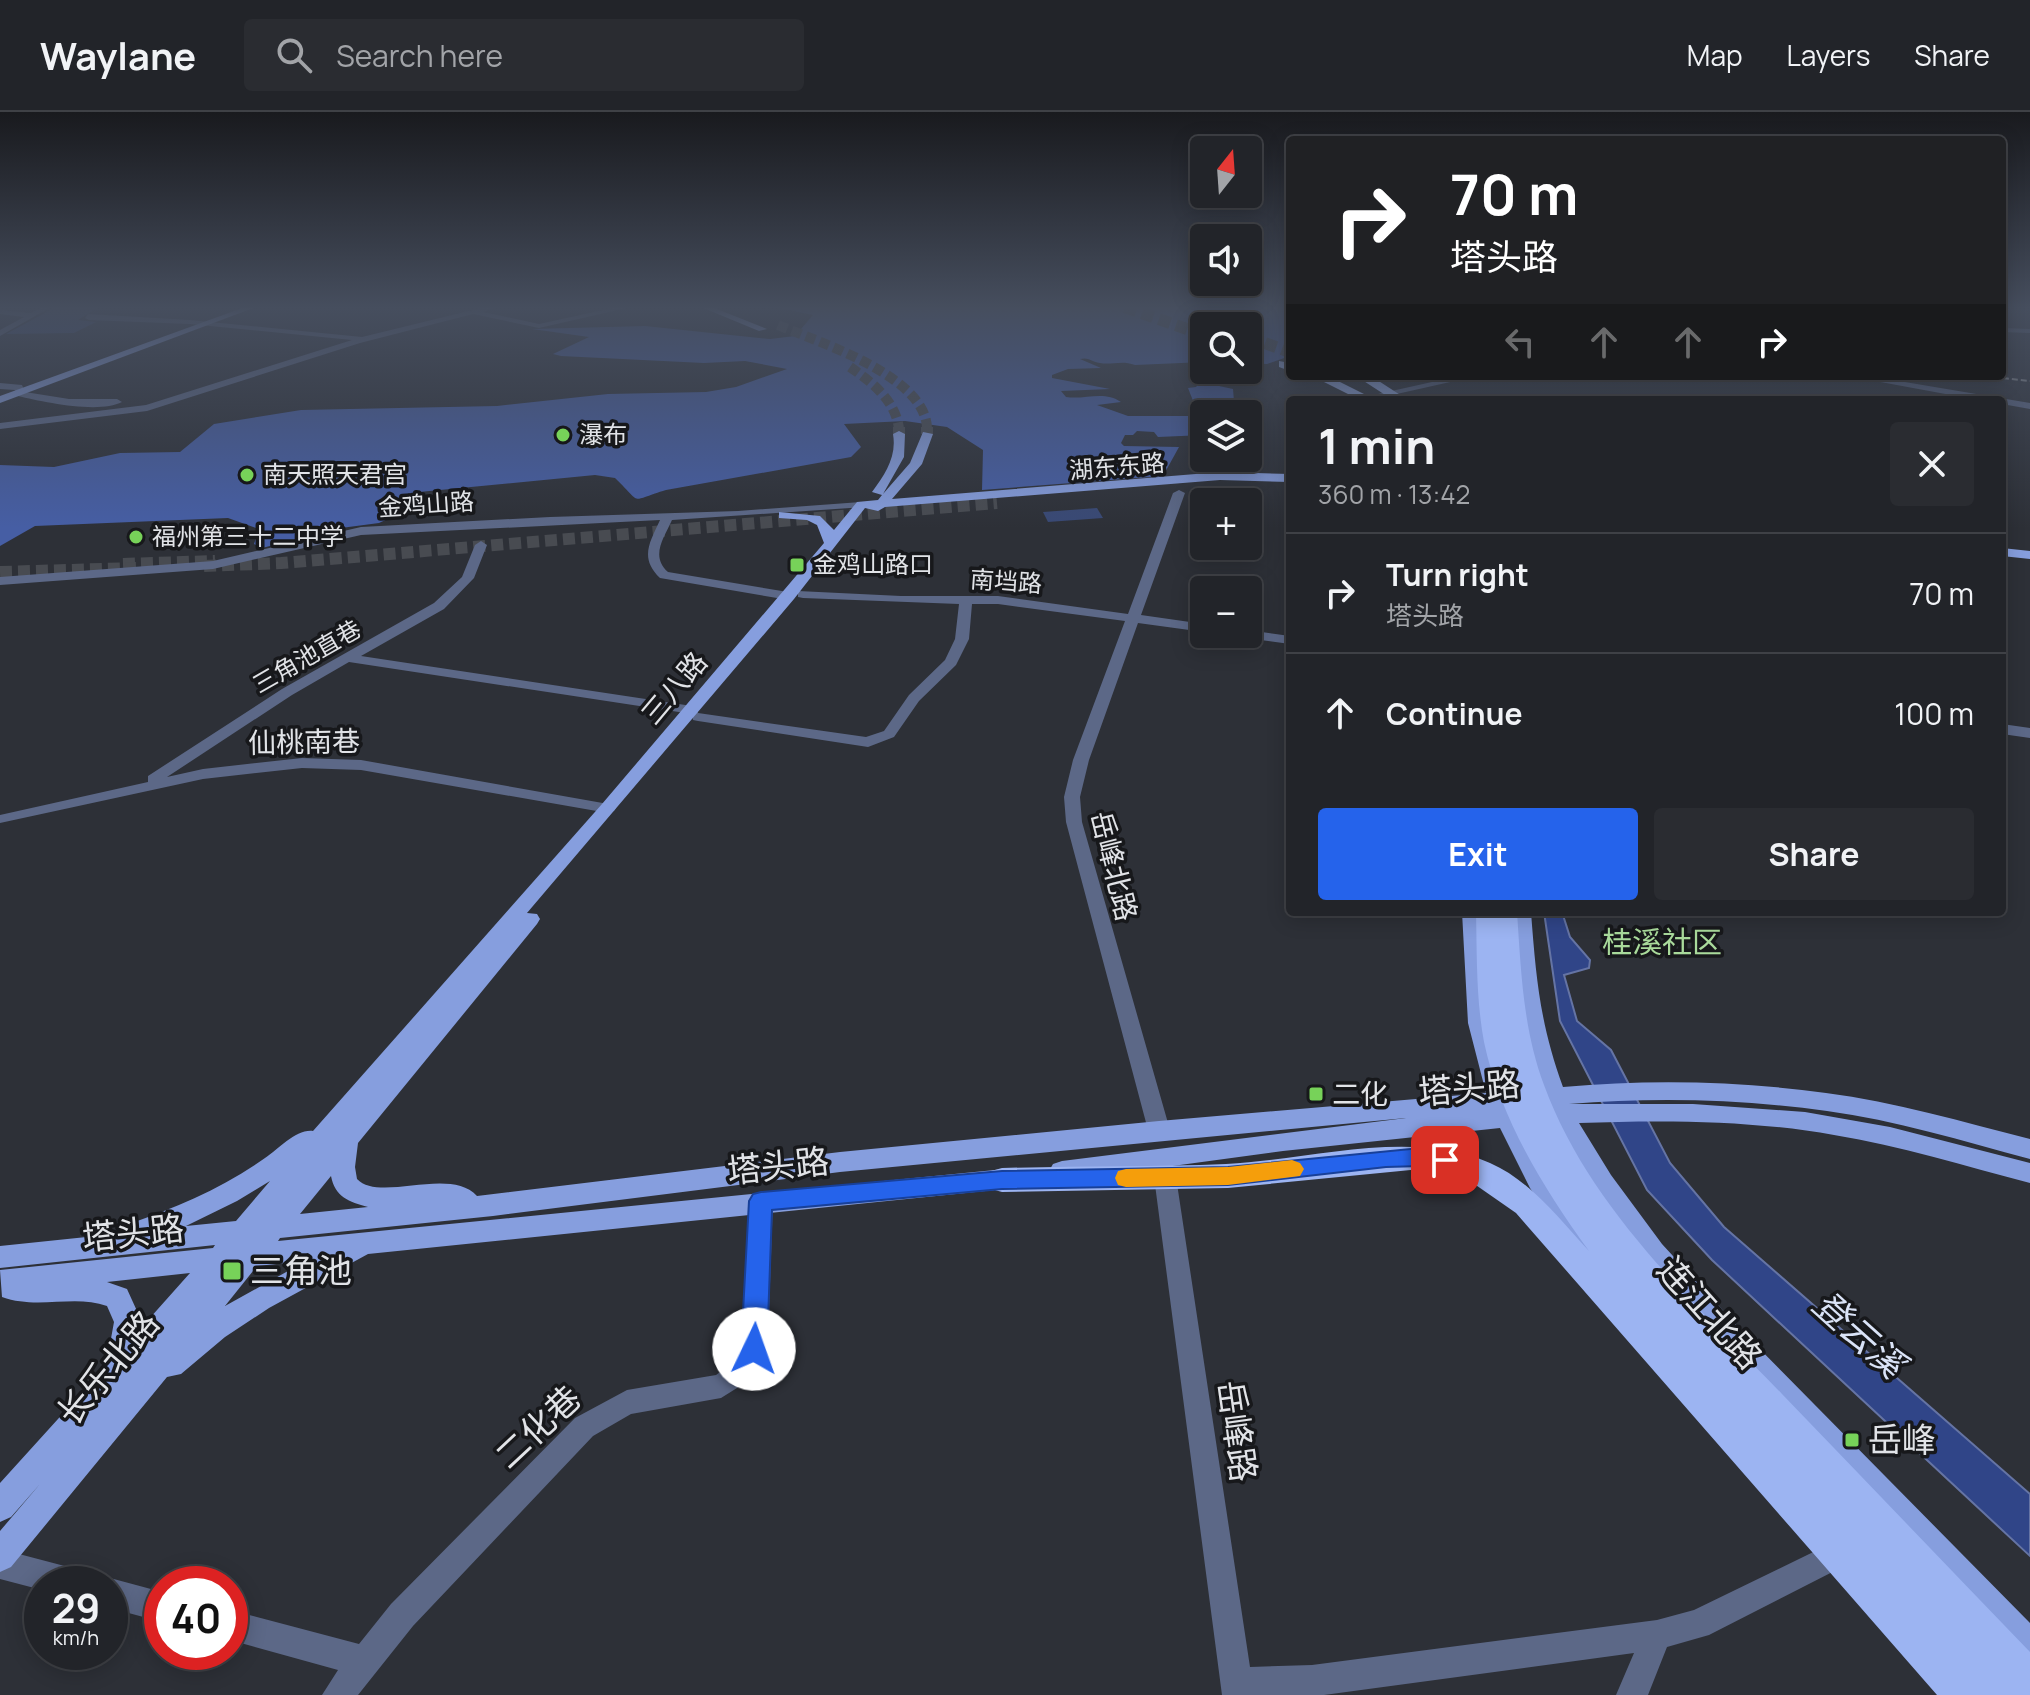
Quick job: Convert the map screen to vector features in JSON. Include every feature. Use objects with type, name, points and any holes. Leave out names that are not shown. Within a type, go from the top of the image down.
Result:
[{"type":"highway","points":[[1370,381],[1395,396]]},
{"type":"highway","points":[[1344,384],[1386,396]]},
{"type":"highway","points":[[1344,384],[1364,396]]},
{"type":"highway","name":"连江北路","points":[[1488,916],[1491,1007],[1513,1090],[1545,1161],[1572,1204],[1634,1287],[2009,1695]]},
{"type":"highway","name":"连江北路","points":[[1505,916],[1511,1010],[1527,1077],[1565,1159],[1617,1239],[1655,1284],[2030,1682]]},
{"type":"highway","points":[[1002,1180],[1228,1176],[1412,1157],[1445,1160],[1481,1172],[1527,1204],[1965,1695]]},
{"type":"highway","points":[[1634,1287],[1714,1411]]},
{"type":"main road","points":[[0,398],[48,381]]},
{"type":"main road","points":[[866,512],[893,470],[901,447],[899,434]]},
{"type":"main road","points":[[866,512],[908,474],[923,451],[927,434]]},
{"type":"main road","points":[[908,474],[915,487],[930,494],[970,501],[1179,493],[1286,481]]},
{"type":"main road","points":[[866,512],[1230,476],[1286,481]]},
{"type":"main road","name":"湖东东路","points":[[997,501],[1286,481]]},
{"type":"main road","name":"三八路","points":[[796,595],[831,544],[866,512]]},
{"type":"main road","name":"三八路","points":[[247,1242],[348,1137],[695,713],[866,512]]},
{"type":"main road","points":[[783,515],[810,517],[825,523],[830,531],[831,544]]},
{"type":"main road","points":[[2006,545],[2030,548]]},
{"type":"main road","points":[[2006,552],[2030,555]]},
{"type":"main road","name":"三八路","points":[[247,1242],[351,1102],[695,713]]},
{"type":"main road","points":[[1472,916],[1474,977],[1482,1037],[1504,1110],[1545,1190],[1603,1273],[1734,1433],[1974,1695]]},
{"type":"main road","points":[[1521,916],[1528,1015],[1558,1106],[1630,1221],[1683,1287],[2030,1647]]},
{"type":"main road","points":[[1558,1106],[1675,1090],[1795,1097],[1874,1110],[2030,1149]]},
{"type":"main road","points":[[92,1246],[154,1228],[231,1193],[294,1151],[351,1102]]},
{"type":"main road","points":[[1558,1106],[1804,1121],[1873,1134],[2030,1173]]},
{"type":"main road","name":"塔头路","points":[[0,1285],[247,1242],[493,1205],[840,1162],[1159,1130],[1558,1106]]},
{"type":"main road","name":"塔头路","points":[[0,1257],[92,1246],[371,1242],[761,1201],[1002,1180],[1504,1110]]},
{"type":"main road","points":[[348,1137],[341,1160],[342,1171],[348,1187],[358,1194],[382,1200],[433,1194],[493,1205]]},
{"type":"main road","name":"长乐北路","points":[[0,1506],[119,1371],[247,1242]]},
{"type":"main road","name":"长乐北路","points":[[0,1556],[110,1422],[247,1242]]},
{"type":"main road","points":[[110,1422],[194,1345],[238,1310],[371,1242]]},
{"type":"main road","points":[[0,1285],[41,1293],[93,1289],[117,1298],[128,1322],[119,1371]]},
{"type":"street","points":[[0,426],[126,411],[230,381]]},
{"type":"street","points":[[1392,396],[1449,381]]},
{"type":"street","points":[[1882,381],[1971,396]]},
{"type":"street","points":[[0,386],[87,403],[175,398]]},
{"type":"street","points":[[1411,396],[1421,387]]},
{"type":"street","points":[[2006,402],[2030,406]]},
{"type":"street","name":"岳峰北路","points":[[1159,1130],[1072,809],[1077,772],[1179,493]]},
{"type":"street","points":[[667,517],[866,512]]},
{"type":"street","points":[[667,517],[866,512]]},
{"type":"street","name":"南垱路","points":[[667,517],[651,557],[653,565],[664,575],[796,595],[887,600],[998,600],[1190,626]]},
{"type":"street","name":"金鸡山路","points":[[0,581],[213,565],[353,532],[550,520],[667,517]]},
{"type":"street","name":"三角池直巷","points":[[134,788],[167,771],[347,658],[431,612],[452,596],[471,572],[481,545]]},
{"type":"street","points":[[347,658],[868,742],[894,730],[914,698],[954,657],[962,639],[966,599]]},
{"type":"street","points":[[1262,636],[1286,639]]},
{"type":"street","points":[[232,728],[219,746],[221,754],[258,766]]},
{"type":"street","points":[[2006,730],[2030,733]]},
{"type":"street","name":"仙桃南巷","points":[[3,819],[134,788],[258,766],[302,763],[361,765],[608,808]]},
{"type":"street","name":"岳峰路","points":[[1165,1177],[1237,1689]]},
{"type":"street","name":"二化巷","points":[[338,1695],[402,1615],[584,1427],[627,1402],[721,1386],[744,1370],[755,1340],[761,1201]]},
{"type":"street","points":[[1237,1689],[1657,1635],[1698,1624],[1842,1552]]},
{"type":"street","points":[[0,1564],[24,1570]]},
{"type":"street","points":[[248,1630],[363,1661]]},
{"type":"street","points":[[1632,1695],[1657,1635]]},
{"type":"shaded area","points":[[753,381],[1067,381],[1110,389],[1061,391],[1066,397],[1115,398],[1121,402],[1097,405],[1128,416],[1190,416],[1190,436],[1158,437],[1154,432],[1137,431],[1133,435],[1125,435],[1121,443],[1124,446],[1179,447],[1163,476],[982,490],[983,450],[947,427],[905,421],[844,424],[861,447],[851,457],[666,490],[637,499],[615,478],[595,475],[419,492],[405,511],[379,523],[341,528],[262,548],[254,544],[259,529],[228,518],[35,526],[0,546],[0,465],[54,467],[120,453],[180,452],[214,424],[301,410],[497,406],[608,394],[706,392]]},
{"type":"shaded area","points":[[1209,384],[1233,389],[1234,400],[1193,400],[1188,388]]},
{"type":"shaded area","points":[[1097,508],[1103,518],[1048,522],[1043,512]]},
{"type":"shaded area","points":[[1545,916],[1563,916],[1570,937],[1590,960],[1589,968],[1564,975],[1577,1021],[1611,1050],[1670,1163],[1724,1227],[2030,1494],[2030,1556],[1712,1260],[1647,1190],[1560,1021]]},
{"type":"tunnel","points":[[868,381],[888,401],[899,429]]},
{"type":"tunnel","points":[[895,381],[922,410],[927,429]]},
{"type":"tunnel","points":[[899,429],[899,434]]},
{"type":"tunnel","points":[[927,429],[927,434]]},
{"type":"tunnel","points":[[204,566],[281,563],[997,503]]},
{"type":"tunnel","points":[[123,564],[215,561]]},
{"type":"tunnel","points":[[0,572],[136,568]]},
{"type":"slow traffic","points":[[1126,1178],[1228,1176],[1292,1169]]},
{"type":"place","name":"瀑布","points":[[563,435]]},
{"type":"place","name":"南天照天君宫","points":[[247,475]]},
{"type":"place","name":"福州第三十二中学","points":[[136,537]]},
{"type":"place","name":"金鸡山路口","points":[[797,565]]},
{"type":"place","name":"二化","points":[[1316,1094]]},
{"type":"place","name":"三角池","points":[[232,1271]]},
{"type":"place","name":"岳峰","points":[[1852,1440]]},
{"type":"district","name":"桂溪社区","points":[[1662,943]]},
{"type":"route","points":[[754,1349],[761,1201],[1002,1180],[1228,1176],[1386,1158],[1445,1160]]},
{"type":"water label","name":"登云溪","points":[[1859,1334]]}]
